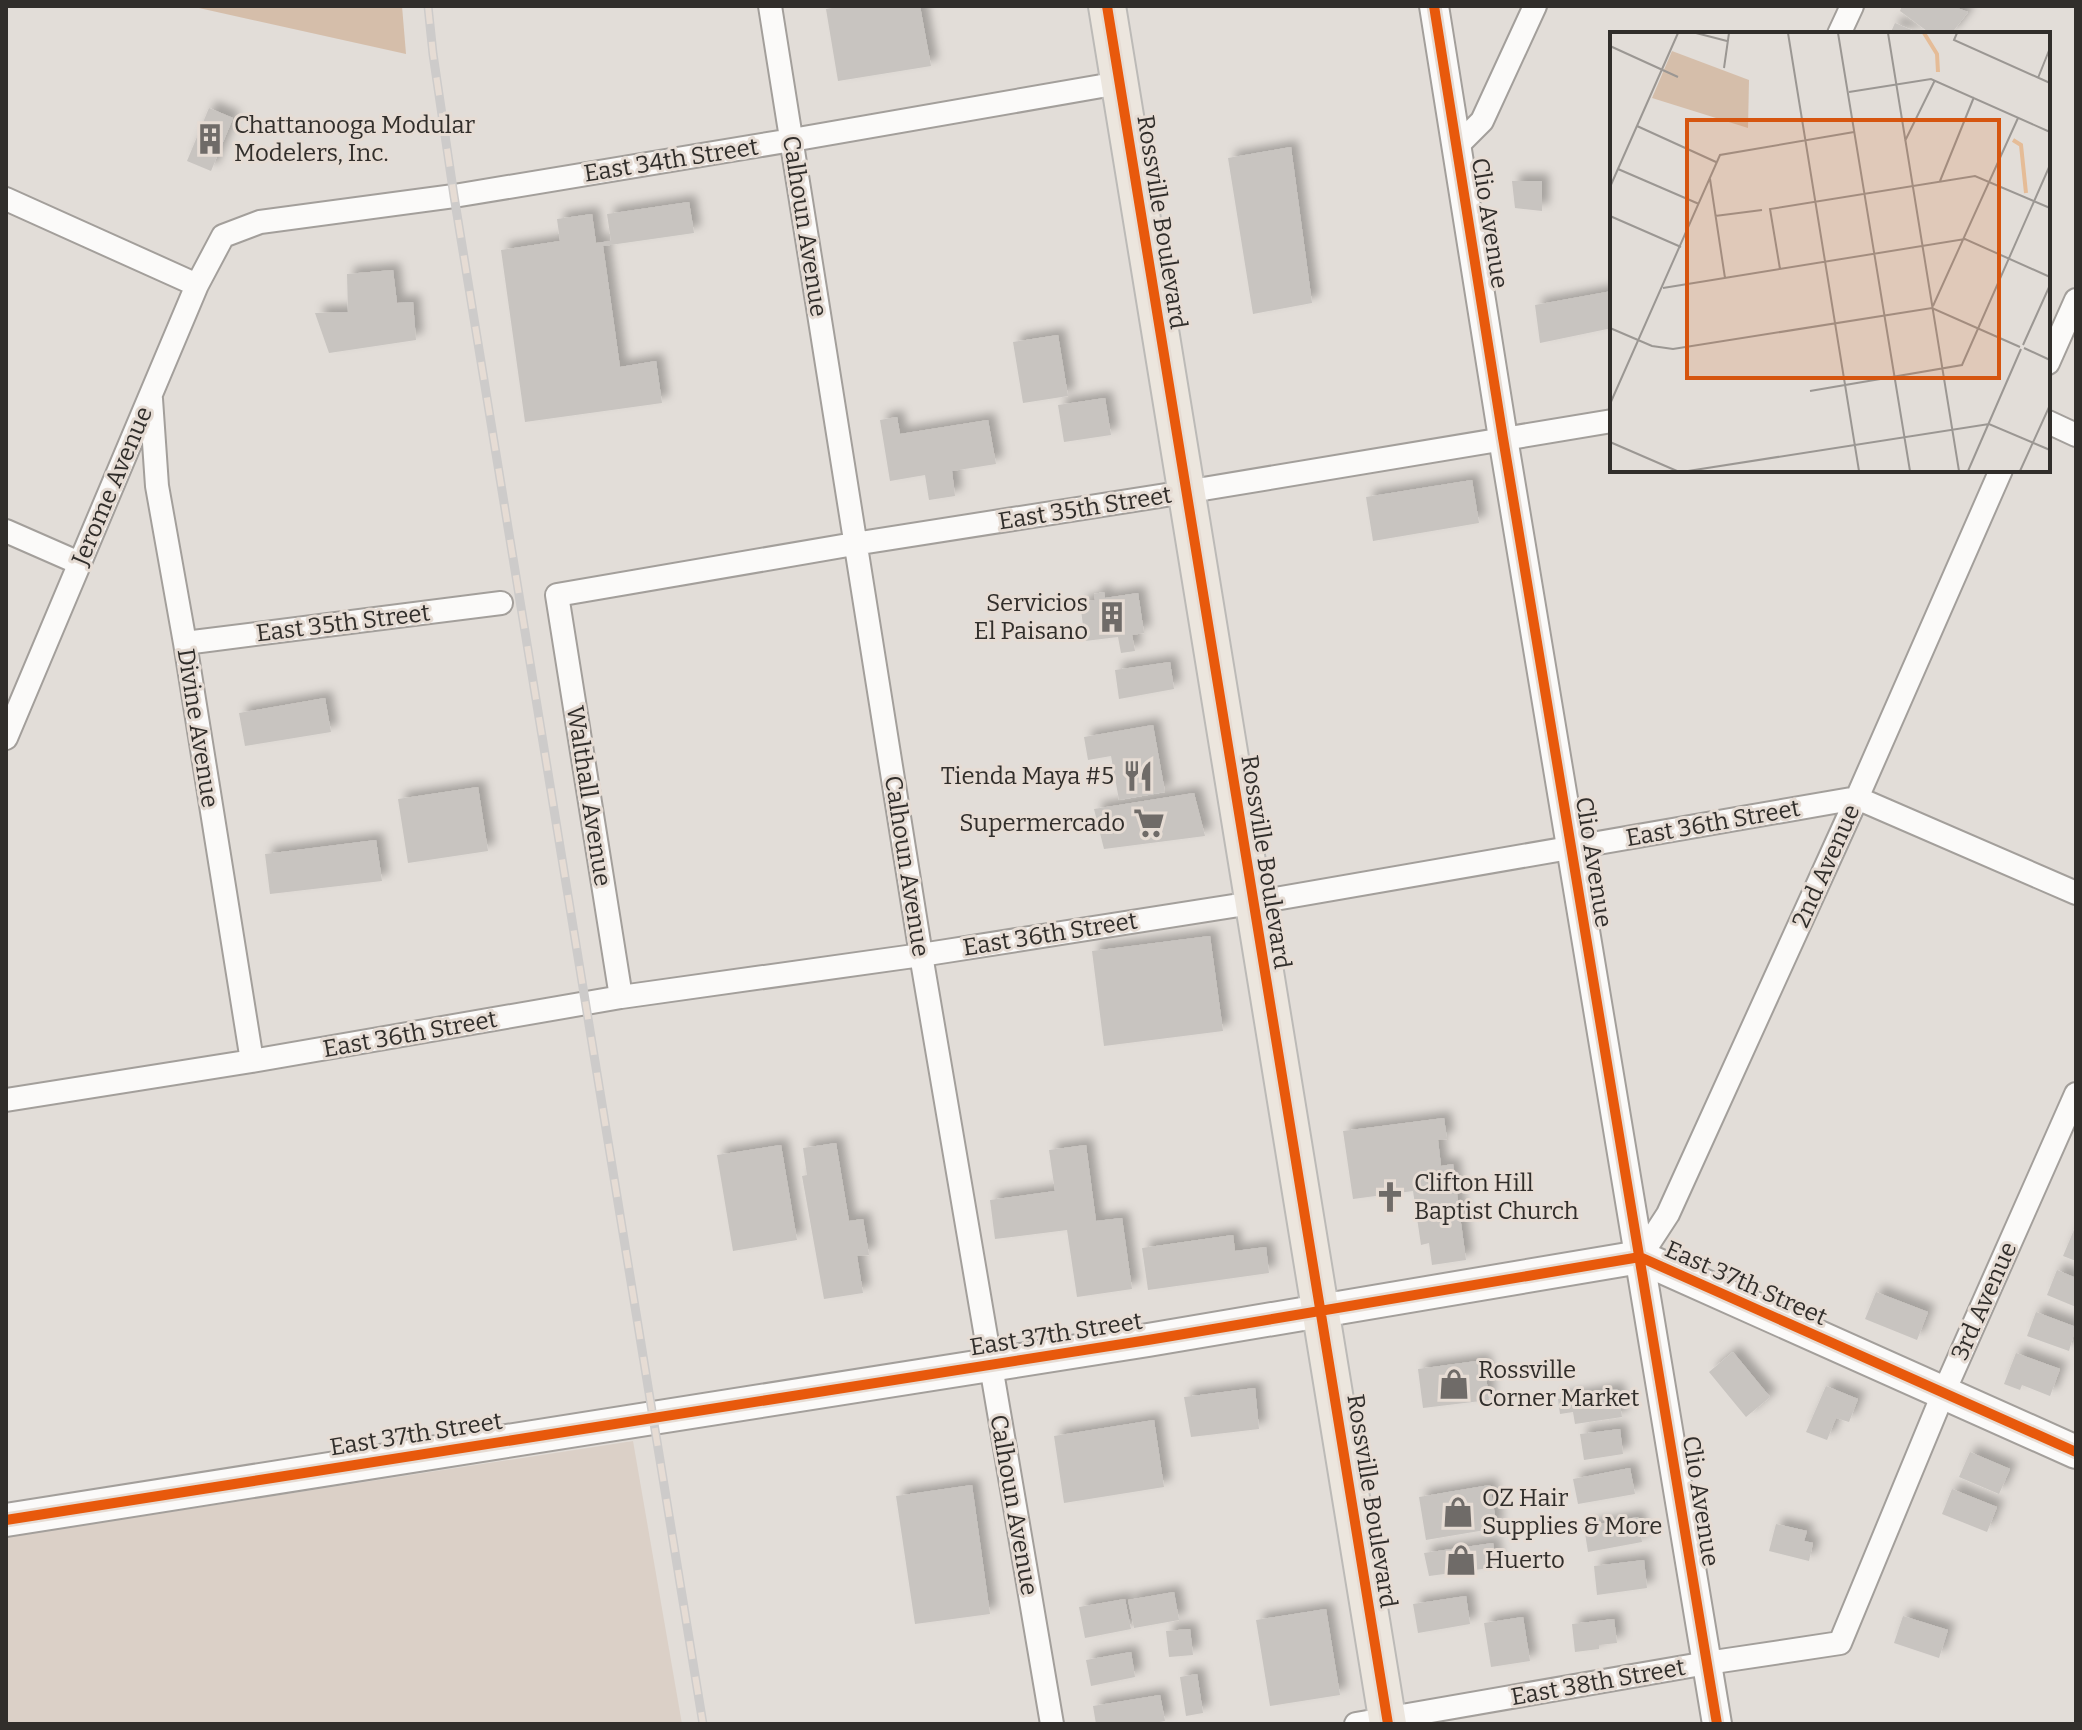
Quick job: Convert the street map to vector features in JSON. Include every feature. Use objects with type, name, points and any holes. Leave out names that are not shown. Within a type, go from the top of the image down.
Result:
[{"type":"highway","name":"Rossville Boulevard","points":[[1107,6],[1321,1312],[1377,1722]]},
{"type":"main road","name":"East 37th Street","points":[[6,1520],[1321,1312],[1640,1257],[2076,1452]]},
{"type":"street","name":"Calhoun Avenue","points":[[770,6],[921,955],[1052,1724]]},
{"type":"street","name":"Clio Avenue","points":[[1434,6],[1717,1724]]},
{"type":"street","points":[[1457,146],[1482,121],[1535,6]]},
{"type":"street","points":[[1840,32],[1852,6]]},
{"type":"street","name":"East 34th Street","points":[[223,236],[260,222],[454,196],[1119,83]]},
{"type":"street","points":[[6,199],[197,285]]},
{"type":"street","name":"Jerome Avenue","points":[[6,738],[197,285],[223,236]]},
{"type":"street","points":[[2050,358],[2076,300]]},
{"type":"street","name":"Divine Avenue","points":[[151,394],[157,486],[252,1061]]},
{"type":"street","name":"East 35th Street","points":[[557,595],[1610,421]]},
{"type":"street","points":[[2050,423],[2076,435]]},
{"type":"street","name":"2nd Avenue","points":[[1640,1257],[1668,1214],[1857,798],[2000,472]]},
{"type":"street","points":[[6,531],[79,563]]},
{"type":"street","name":"Walthall Avenue","points":[[557,595],[621,997]]},
{"type":"street","name":"East 35th Street","points":[[185,643],[501,603]]},
{"type":"street","points":[[1857,798],[2076,893]]},
{"type":"street","name":"East 36th Street","points":[[6,1100],[621,997],[921,955],[1252,903],[1857,798]]},
{"type":"street","name":"3rd Avenue","points":[[1840,1643],[1943,1394],[2076,1094]]},
{"type":"street","name":"East 38th Street","points":[[1377,1722],[1707,1663],[1840,1643]]},
{"type":"shaded area","points":[[190,6],[402,6],[406,54]]},
{"type":"shaded area","points":[[633,1441],[682,1724],[6,1724],[6,1537]]},
{"type":"building","points":[[920,6],[931,66],[838,81],[826,9]]},
{"type":"building","points":[[1902,6],[1952,6],[1968,12],[1953,32],[1928,32],[1900,11]]},
{"type":"building","points":[[1895,23],[1916,32],[1891,32]]},
{"type":"building","name":"Chattanooga Modular Modelers, Inc.","points":[[209,108],[233,118],[211,171],[187,161]]},
{"type":"building","points":[[1291,147],[1312,303],[1253,314],[1228,158]]},
{"type":"building","points":[[1512,181],[1542,181],[1542,211],[1515,208]]},
{"type":"building","points":[[689,202],[694,233],[603,246],[620,367],[656,361],[662,403],[525,422],[501,250],[560,241],[557,219],[592,214],[596,243],[611,241],[607,214]]},
{"type":"building","points":[[393,270],[397,303],[413,302],[416,340],[329,353],[315,313],[348,312],[347,274]]},
{"type":"building","points":[[1610,291],[1610,328],[1540,343],[1535,305]]},
{"type":"building","points":[[1058,335],[1068,396],[1023,403],[1013,342]]},
{"type":"building","points":[[1105,398],[1111,435],[1064,442],[1058,405]]},
{"type":"building","points":[[897,417],[900,434],[988,420],[996,464],[952,471],[955,496],[929,500],[925,475],[890,481],[880,420]]},
{"type":"building","points":[[1472,480],[1479,523],[1373,541],[1366,497]]},
{"type":"building","name":"Servicios El Paisano","points":[[1104,592],[1105,598],[1138,593],[1144,633],[1132,635],[1135,651],[1121,653],[1118,637],[1085,641],[1080,602],[1095,600],[1094,594]]},
{"type":"building","points":[[1170,662],[1174,689],[1119,699],[1115,670]]},
{"type":"building","points":[[325,698],[331,732],[245,746],[239,713]]},
{"type":"building","name":"Tienda Maya #5","points":[[1153,725],[1165,792],[1119,800],[1111,756],[1088,760],[1084,737]]},
{"type":"building","points":[[478,787],[488,851],[408,863],[398,799]]},
{"type":"building","name":"Supermercado","points":[[1194,793],[1205,836],[1104,849],[1094,809]]},
{"type":"building","points":[[376,840],[382,881],[270,894],[265,854]]},
{"type":"building","points":[[1210,936],[1223,1031],[1104,1046],[1092,951]]},
{"type":"building","points":[[1444,1118],[1447,1139],[1438,1140],[1441,1166],[1453,1164],[1466,1260],[1432,1265],[1429,1243],[1421,1245],[1413,1191],[1353,1199],[1343,1131]]},
{"type":"building","points":[[836,1143],[849,1221],[863,1219],[869,1255],[857,1256],[863,1293],[824,1299],[802,1176],[807,1175],[803,1148]]},
{"type":"building","points":[[781,1145],[797,1240],[733,1251],[717,1155]]},
{"type":"building","points":[[1086,1145],[1096,1221],[1122,1218],[1132,1289],[1077,1297],[1067,1230],[995,1239],[990,1200],[1055,1191],[1049,1150]]},
{"type":"building","points":[[2076,1225],[2076,1261],[2063,1256]]},
{"type":"building","points":[[1233,1235],[1235,1251],[1266,1247],[1269,1273],[1148,1290],[1142,1248]]},
{"type":"building","points":[[2057,1270],[2076,1278],[2076,1307],[2047,1295]]},
{"type":"building","points":[[1876,1292],[1928,1312],[1917,1340],[1865,1319]]},
{"type":"building","points":[[2036,1312],[2076,1327],[2069,1351],[2027,1336]]},
{"type":"building","points":[[1733,1352],[1770,1397],[1746,1417],[1709,1372]]},
{"type":"building","points":[[2016,1353],[2060,1369],[2050,1396],[2022,1385],[2020,1390],[2004,1384]]},
{"type":"building","name":"Rossville Corner Market","points":[[1484,1360],[1489,1400],[1423,1408],[1418,1369]]},
{"type":"building","points":[[1826,1386],[1858,1399],[1849,1422],[1836,1418],[1827,1440],[1806,1432]]},
{"type":"building","points":[[1255,1388],[1259,1429],[1191,1437],[1184,1397]]},
{"type":"building","points":[[1617,1389],[1622,1417],[1575,1424],[1573,1412],[1560,1414],[1558,1399]]},
{"type":"building","points":[[1154,1420],[1164,1487],[1064,1503],[1054,1436]]},
{"type":"building","points":[[1620,1429],[1623,1454],[1584,1460],[1580,1434]]},
{"type":"building","points":[[1970,1452],[2010,1469],[1999,1494],[1959,1477]]},
{"type":"building","points":[[1630,1468],[1635,1494],[1578,1504],[1573,1479]]},
{"type":"building","points":[[972,1485],[990,1614],[915,1624],[896,1496]]},
{"type":"building","name":"OZ Hair Supplies & More","points":[[1490,1485],[1497,1528],[1426,1540],[1419,1497]]},
{"type":"building","points":[[1952,1489],[1997,1507],[1987,1532],[1942,1514]]},
{"type":"building","points":[[1638,1517],[1642,1542],[1588,1552],[1584,1527]]},
{"type":"building","points":[[1776,1524],[1807,1531],[1804,1541],[1813,1543],[1809,1561],[1769,1551]]},
{"type":"building","name":"Huerto","points":[[1493,1543],[1497,1567],[1429,1576],[1424,1553]]},
{"type":"building","points":[[1644,1560],[1647,1588],[1597,1595],[1594,1566]]},
{"type":"building","points":[[1174,1592],[1179,1620],[1134,1628],[1128,1600]]},
{"type":"building","points":[[1466,1596],[1470,1624],[1418,1633],[1413,1604]]},
{"type":"building","points":[[1125,1599],[1131,1629],[1085,1638],[1079,1607]]},
{"type":"building","points":[[1326,1609],[1340,1695],[1270,1706],[1256,1620]]},
{"type":"building","points":[[1903,1616],[1948,1630],[1939,1658],[1894,1643]]},
{"type":"building","points":[[1523,1617],[1530,1661],[1491,1667],[1484,1623]]},
{"type":"building","points":[[1614,1619],[1617,1643],[1575,1652],[1572,1624]]},
{"type":"building","points":[[1190,1629],[1193,1655],[1169,1657],[1166,1631]]},
{"type":"building","points":[[1131,1652],[1135,1677],[1091,1686],[1086,1660]]},
{"type":"building","points":[[1197,1674],[1203,1713],[1186,1716],[1180,1677]]},
{"type":"building","points":[[1160,1695],[1165,1721],[1096,1724],[1093,1706]]},
{"type":"railway","points":[[428,6],[454,196],[703,1724]]},
{"type":"cycle path","points":[[1107,6],[1388,1724]]},
{"type":"cycle path","points":[[1434,6],[1717,1724]]},
{"type":"cycle path","points":[[6,1520],[1148,1340],[1640,1257],[2076,1452]]},
{"type":"place","name":"Chattanooga Modular Modelers, Inc.","points":[[210,139]]},
{"type":"place","name":"Servicios El Paisano","points":[[1112,617]]},
{"type":"place","name":"Tienda Maya #5","points":[[1138,776]]},
{"type":"place","name":"Supermercado","points":[[1149,823]]},
{"type":"place","name":"Clifton Hill Baptist Church","points":[[1390,1197]]},
{"type":"place","name":"Rossville Corner Market","points":[[1454,1384]]},
{"type":"place","name":"OZ Hair Supplies & More","points":[[1458,1512]]},
{"type":"place","name":"Huerto","points":[[1461,1560]]}]
